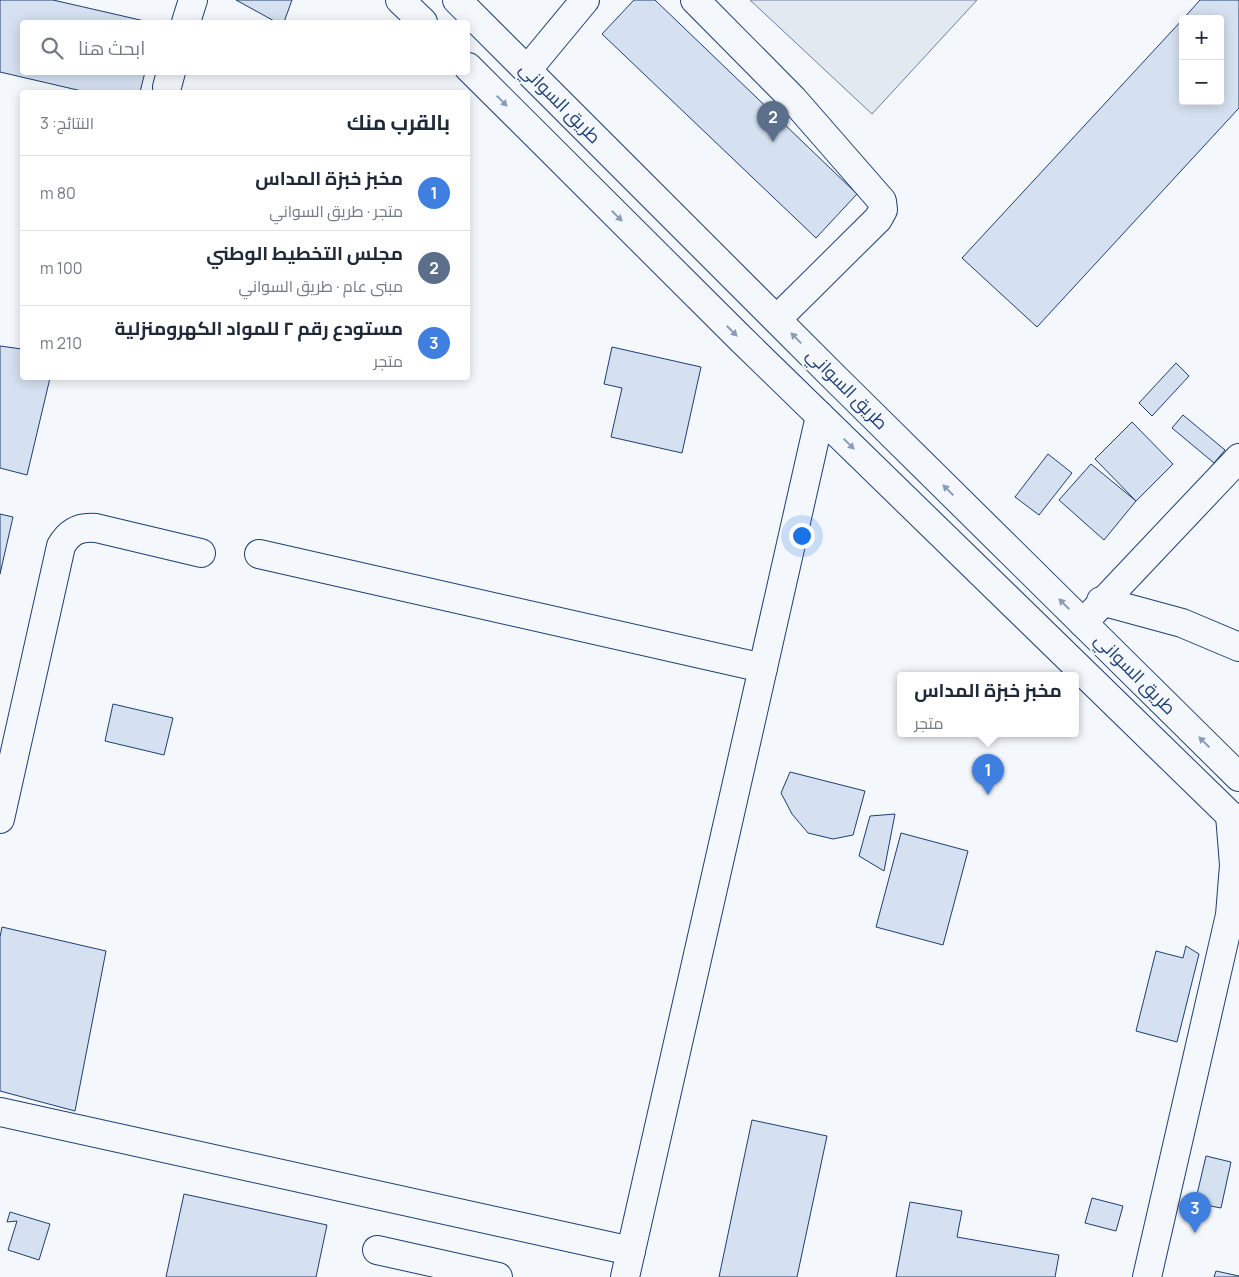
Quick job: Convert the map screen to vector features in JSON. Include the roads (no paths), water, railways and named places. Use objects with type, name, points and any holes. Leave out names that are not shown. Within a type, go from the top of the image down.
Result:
[{"type":"main road","points":[[187,20],[193,0]]},
{"type":"main road","points":[[400,0],[421,20]]},
{"type":"main road","name":"طريق السواني","points":[[457,0],[1239,777]]},
{"type":"main road","points":[[527,70],[585,0]]},
{"type":"main road","points":[[695,0],[793,99],[882,201],[883,210],[878,219],[777,319]]},
{"type":"main road","name":"طريق السواني","points":[[470,69],[820,416],[1234,819]]},
{"type":"main road","points":[[625,1277],[820,416]]},
{"type":"main road","points":[[1083,623],[1101,601],[1239,458]]},
{"type":"main road","points":[[0,819],[60,546],[66,537],[81,528],[96,528],[201,553]]},
{"type":"main road","points":[[259,554],[763,668]]},
{"type":"main road","points":[[1101,601],[1182,623],[1239,647]]},
{"type":"main road","points":[[1147,1277],[1234,913],[1234,819]]},
{"type":"main road","points":[[0,1112],[631,1251]]},
{"type":"main road","points":[[377,1250],[498,1277]]},
{"type":"place","name":"مجلس التخطيط الوطني","points":[[773,142]]},
{"type":"place","name":"مخبز خبزة المداس","points":[[988,795]]},
{"type":"place","name":"مستودع رقم ٢ للمواد الكهرومنزلية","points":[[1195,1233]]}]
